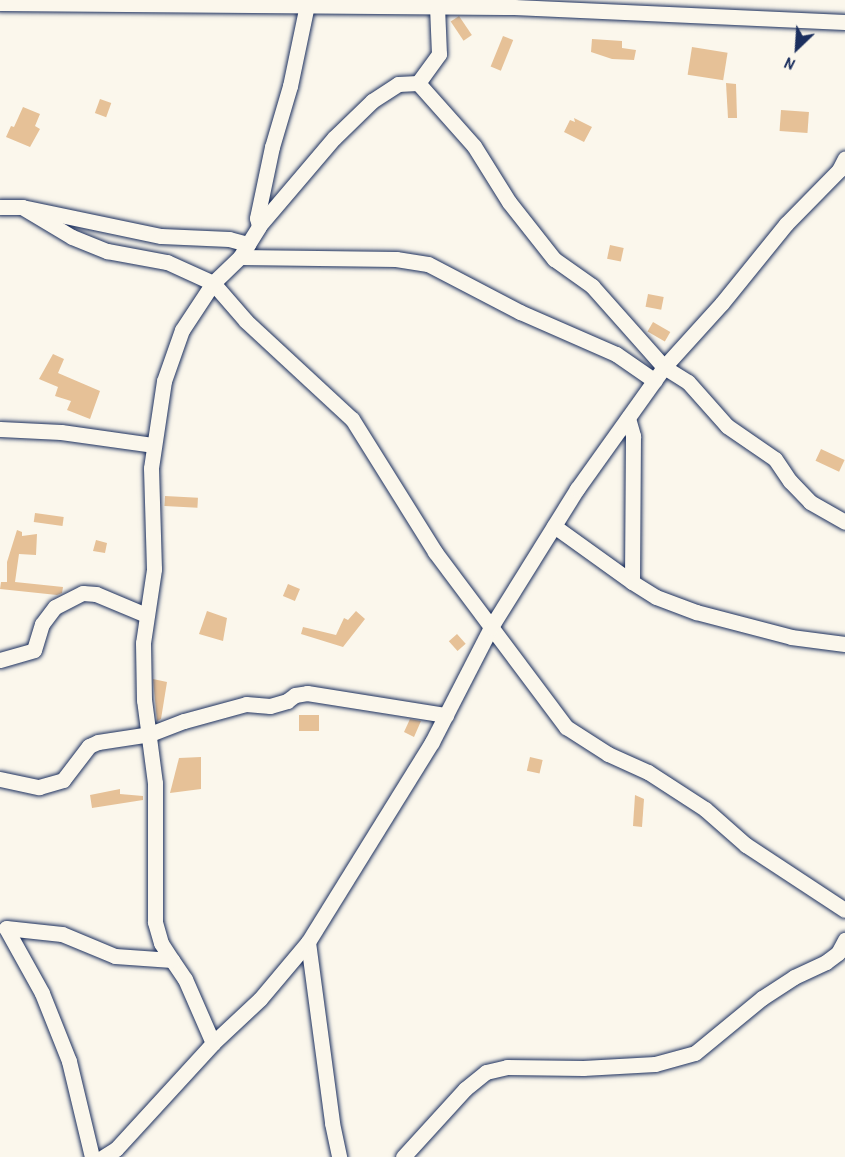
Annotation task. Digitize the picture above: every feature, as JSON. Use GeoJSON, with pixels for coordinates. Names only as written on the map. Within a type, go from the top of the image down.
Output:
{"type":"FeatureCollection","features":[{"type":"Feature","properties":{"kind":"street"},"geometry":{"type":"LineString","coordinates":[[0,3],[308,3],[845,22]]}},
{"type":"Feature","properties":{"kind":"street"},"geometry":{"type":"LineString","coordinates":[[259,226],[257,218],[272,147],[290,86],[308,3]]}},
{"type":"Feature","properties":{"kind":"street"},"geometry":{"type":"LineString","coordinates":[[418,83],[439,54],[437,6]]}},
{"type":"Feature","properties":{"kind":"street"},"geometry":{"type":"LineString","coordinates":[[213,1043],[185,979],[161,943],[154,908],[156,839],[150,734],[144,700],[146,615],[154,568],[151,468],[164,381],[182,330],[213,283],[244,251],[259,226],[334,138],[372,101],[398,84],[418,83]]}},
{"type":"Feature","properties":{"kind":"street"},"geometry":{"type":"LineString","coordinates":[[418,83],[474,146],[509,202],[554,259],[592,286],[664,367],[688,382],[726,426],[776,459],[790,481],[810,502],[845,522]]}},
{"type":"Feature","properties":{"kind":"street"},"geometry":{"type":"LineString","coordinates":[[103,1157],[116,1149],[213,1043],[260,999],[308,942],[446,715],[491,627],[577,489],[664,367],[722,303],[786,224],[839,170],[845,158]]}},
{"type":"Feature","properties":{"kind":"street"},"geometry":{"type":"LineString","coordinates":[[0,207],[22,207],[161,236],[229,239],[244,251],[396,259],[428,264],[520,312],[616,354],[656,381]]}},
{"type":"Feature","properties":{"kind":"street"},"geometry":{"type":"LineString","coordinates":[[22,207],[72,237],[98,247],[167,262],[213,283],[246,321],[352,419],[402,503],[566,727],[608,754],[648,772],[677,790],[705,810],[746,845],[845,910]]}},
{"type":"Feature","properties":{"kind":"street"},"geometry":{"type":"LineString","coordinates":[[628,418],[633,436],[632,582]]}},
{"type":"Feature","properties":{"kind":"street"},"geometry":{"type":"LineString","coordinates":[[0,429],[62,432],[154,445]]}},
{"type":"Feature","properties":{"kind":"street"},"geometry":{"type":"LineString","coordinates":[[554,526],[656,597],[696,612],[791,637],[845,644]]}},
{"type":"Feature","properties":{"kind":"street"},"geometry":{"type":"LineString","coordinates":[[0,660],[34,650],[42,624],[55,607],[83,593],[96,594],[146,615]]}},
{"type":"Feature","properties":{"kind":"street"},"geometry":{"type":"LineString","coordinates":[[0,779],[39,787],[47,785],[63,780],[89,746],[98,742],[150,734],[201,716],[246,704],[270,706],[287,701],[295,695],[307,693],[446,715]]}},
{"type":"Feature","properties":{"kind":"street"},"geometry":{"type":"LineString","coordinates":[[92,1157],[69,1061],[42,993],[6,928],[62,934],[115,956],[172,960]]}},
{"type":"Feature","properties":{"kind":"street"},"geometry":{"type":"LineString","coordinates":[[403,1157],[465,1089],[486,1072],[507,1067],[583,1068],[655,1064],[695,1053],[762,998],[794,977],[832,958],[845,940]]}},
{"type":"Feature","properties":{"kind":"street"},"geometry":{"type":"LineString","coordinates":[[308,942],[332,1123],[339,1157]]}},
{"type":"Feature","properties":{"kind":"building"},"geometry":{"type":"Polygon","coordinates":[[[459,16],[472,35],[464,41],[451,22],[459,16]]]}},
{"type":"Feature","properties":{"kind":"building"},"geometry":{"type":"Polygon","coordinates":[[[503,36],[513,40],[501,71],[491,67],[503,36]]]}},
{"type":"Feature","properties":{"kind":"building"},"geometry":{"type":"Polygon","coordinates":[[[592,39],[622,41],[622,48],[636,50],[634,60],[612,59],[591,52],[592,39]]]}},
{"type":"Feature","properties":{"kind":"building"},"geometry":{"type":"Polygon","coordinates":[[[692,47],[728,53],[723,80],[688,75],[692,47]]]}},
{"type":"Feature","properties":{"kind":"building"},"geometry":{"type":"Polygon","coordinates":[[[726,83],[736,84],[737,118],[728,118],[726,83]]]}},
{"type":"Feature","properties":{"kind":"building"},"geometry":{"type":"Polygon","coordinates":[[[100,99],[111,103],[106,117],[95,113],[100,99]]]}},
{"type":"Feature","properties":{"kind":"building"},"geometry":{"type":"Polygon","coordinates":[[[23,107],[40,114],[35,126],[40,129],[30,147],[6,137],[11,126],[14,127],[23,107]]]}},
{"type":"Feature","properties":{"kind":"building"},"geometry":{"type":"Polygon","coordinates":[[[781,110],[809,112],[807,133],[780,131],[781,110]]]}},
{"type":"Feature","properties":{"kind":"building"},"geometry":{"type":"Polygon","coordinates":[[[574,118],[592,127],[584,142],[564,132],[570,120],[575,122],[574,118]]]}},
{"type":"Feature","properties":{"kind":"building"},"geometry":{"type":"Polygon","coordinates":[[[610,245],[624,248],[621,262],[607,259],[610,245]]]}},
{"type":"Feature","properties":{"kind":"building"},"geometry":{"type":"Polygon","coordinates":[[[648,294],[664,297],[661,310],[646,307],[648,294]]]}},
{"type":"Feature","properties":{"kind":"building"},"geometry":{"type":"Polygon","coordinates":[[[653,322],[670,332],[665,342],[648,332],[653,322]]]}},
{"type":"Feature","properties":{"kind":"building"},"geometry":{"type":"Polygon","coordinates":[[[53,354],[64,359],[58,373],[100,391],[90,419],[67,410],[71,401],[55,396],[58,387],[39,379],[53,354]]]}},
{"type":"Feature","properties":{"kind":"building"},"geometry":{"type":"Polygon","coordinates":[[[821,449],[845,460],[839,472],[816,461],[821,449]]]}},
{"type":"Feature","properties":{"kind":"building"},"geometry":{"type":"Polygon","coordinates":[[[165,496],[198,498],[197,508],[164,506],[165,496]]]}},
{"type":"Feature","properties":{"kind":"building"},"geometry":{"type":"Polygon","coordinates":[[[35,513],[64,517],[62,526],[34,522],[35,513]]]}},
{"type":"Feature","properties":{"kind":"building"},"geometry":{"type":"Polygon","coordinates":[[[17,530],[22,532],[22,536],[37,534],[36,555],[19,554],[15,582],[63,587],[62,593],[57,595],[0,589],[1,582],[7,582],[7,562],[17,530]]]}},
{"type":"Feature","properties":{"kind":"building"},"geometry":{"type":"Polygon","coordinates":[[[96,540],[107,543],[105,553],[93,551],[96,540]]]}},
{"type":"Feature","properties":{"kind":"building"},"geometry":{"type":"Polygon","coordinates":[[[288,584],[300,589],[295,601],[283,596],[288,584]]]}},
{"type":"Feature","properties":{"kind":"building"},"geometry":{"type":"Polygon","coordinates":[[[207,611],[227,618],[223,641],[199,634],[207,611]]]}},
{"type":"Feature","properties":{"kind":"building"},"geometry":{"type":"Polygon","coordinates":[[[356,611],[365,619],[343,647],[301,634],[303,627],[336,635],[344,618],[348,620],[356,611]]]}},
{"type":"Feature","properties":{"kind":"building"},"geometry":{"type":"Polygon","coordinates":[[[457,634],[466,644],[458,651],[449,641],[457,634]]]}},
{"type":"Feature","properties":{"kind":"building"},"geometry":{"type":"Polygon","coordinates":[[[153,679],[167,682],[161,719],[157,721],[153,679]]]}},
{"type":"Feature","properties":{"kind":"building"},"geometry":{"type":"Polygon","coordinates":[[[299,715],[319,715],[319,731],[299,731],[299,715]]]}},
{"type":"Feature","properties":{"kind":"building"},"geometry":{"type":"Polygon","coordinates":[[[410,719],[421,721],[414,737],[404,732],[410,719]]]}},
{"type":"Feature","properties":{"kind":"building"},"geometry":{"type":"Polygon","coordinates":[[[201,757],[201,789],[170,793],[179,758],[201,757]]]}},
{"type":"Feature","properties":{"kind":"building"},"geometry":{"type":"Polygon","coordinates":[[[530,757],[543,760],[540,774],[527,771],[530,757]]]}},
{"type":"Feature","properties":{"kind":"building"},"geometry":{"type":"Polygon","coordinates":[[[120,789],[120,794],[143,796],[143,800],[92,808],[90,795],[120,789]]]}},
{"type":"Feature","properties":{"kind":"building"},"geometry":{"type":"Polygon","coordinates":[[[635,795],[644,799],[642,827],[633,826],[635,795]]]}}]}
